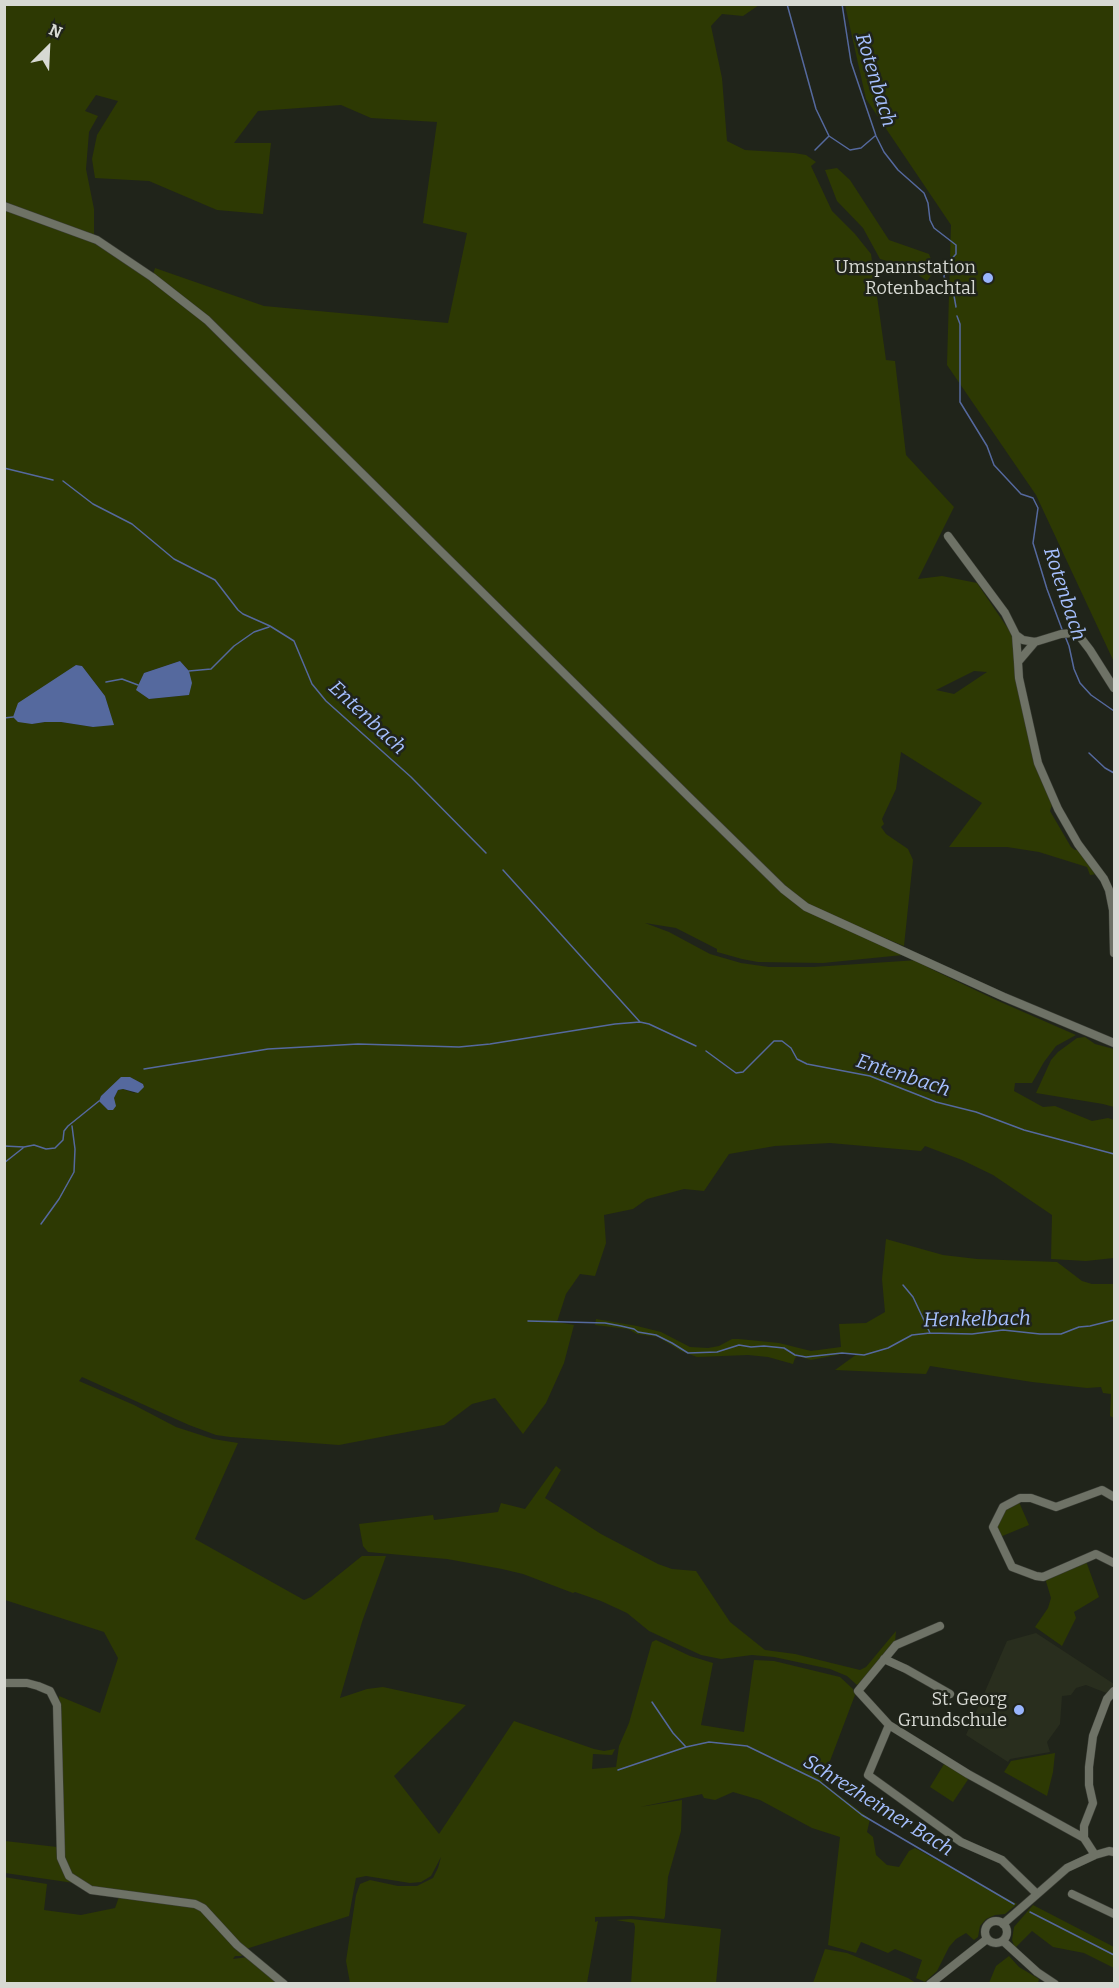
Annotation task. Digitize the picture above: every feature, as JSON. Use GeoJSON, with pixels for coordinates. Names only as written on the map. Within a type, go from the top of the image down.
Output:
{"type":"FeatureCollection","features":[{"type":"Feature","properties":{"kind":"street"},"geometry":{"type":"LineString","coordinates":[[4,206],[97,240],[152,277],[207,320],[706,814],[783,889],[806,908],[1004,997],[1114,1042]]}},
{"type":"Feature","properties":{"kind":"street"},"geometry":{"type":"LineString","coordinates":[[948,536],[1005,613],[1016,635],[1019,678],[1038,763],[1058,809],[1109,890],[1113,910],[1114,953]]}},
{"type":"Feature","properties":{"kind":"street"},"geometry":{"type":"LineString","coordinates":[[1016,635],[1023,640],[1035,642],[1064,633],[1080,637],[1114,688]]}},
{"type":"Feature","properties":{"kind":"street"},"geometry":{"type":"LineString","coordinates":[[1018,662],[1035,642]]}},
{"type":"Feature","properties":{"kind":"street"},"geometry":{"type":"LineString","coordinates":[[1114,1497],[1102,1490],[1056,1507],[1031,1498],[1020,1498],[1003,1507],[993,1527],[1012,1567],[1036,1576],[1043,1577],[1095,1554],[1114,1563]]}},
{"type":"Feature","properties":{"kind":"street"},"geometry":{"type":"LineString","coordinates":[[940,1626],[896,1645],[858,1691],[889,1725],[968,1774],[1084,1838],[1095,1854]]}},
{"type":"Feature","properties":{"kind":"street"},"geometry":{"type":"LineString","coordinates":[[884,1659],[950,1694]]}},
{"type":"Feature","properties":{"kind":"street"},"geometry":{"type":"LineString","coordinates":[[4,1683],[27,1683],[38,1686],[50,1691],[57,1705],[61,1858],[69,1876],[91,1890],[195,1904],[203,1908],[237,1944],[284,1983]]}},
{"type":"Feature","properties":{"kind":"street"},"geometry":{"type":"LineString","coordinates":[[1084,1838],[1084,1826],[1093,1803],[1089,1785],[1089,1767],[1093,1736],[1107,1699],[1114,1690]]}},
{"type":"Feature","properties":{"kind":"street"},"geometry":{"type":"LineString","coordinates":[[889,1725],[868,1774],[961,1842],[1002,1860],[1037,1894]]}},
{"type":"Feature","properties":{"kind":"street"},"geometry":{"type":"LineString","coordinates":[[1004,1924],[1067,1868],[1095,1854],[1114,1852]]}},
{"type":"Feature","properties":{"kind":"street"},"geometry":{"type":"LineString","coordinates":[[1072,1894],[1114,1914]]}},
{"type":"Feature","properties":{"kind":"street"},"geometry":{"type":"LineString","coordinates":[[997,1921],[1004,1924],[1007,1933],[1003,1941],[993,1943],[987,1939],[985,1932],[990,1923],[997,1921]]}},
{"type":"Feature","properties":{"kind":"street"},"geometry":{"type":"LineString","coordinates":[[930,1983],[987,1939]]}},
{"type":"Feature","properties":{"kind":"street"},"geometry":{"type":"LineString","coordinates":[[1003,1941],[1037,1972],[1055,1983]]}},
{"type":"Feature","properties":{"kind":"shaded area","name":"St. Georg Grundschule"},"geometry":{"type":"Polygon","coordinates":[[[1036,1633],[1114,1684],[1114,1688],[1109,1694],[1086,1685],[1076,1688],[1071,1695],[1062,1696],[1060,1724],[1047,1742],[1050,1752],[1010,1759],[1008,1762],[966,1735],[1007,1641],[1036,1633]]]}},
{"type":"Feature","properties":{"kind":"green space"},"geometry":{"type":"Polygon","coordinates":[[[5,5],[759,5],[743,16],[722,14],[711,26],[722,78],[727,141],[745,150],[806,155],[816,162],[811,166],[832,211],[871,254],[886,360],[895,361],[906,455],[954,507],[918,579],[942,576],[977,583],[1011,633],[1015,662],[1052,805],[1050,811],[1071,847],[1081,850],[1098,874],[1090,875],[1087,867],[1039,852],[1007,847],[949,847],[982,803],[901,752],[896,789],[882,819],[884,824],[881,827],[886,834],[908,849],[913,860],[904,946],[790,899],[903,955],[823,963],[758,962],[717,952],[717,949],[676,928],[645,923],[669,932],[710,954],[741,963],[769,967],[813,967],[918,960],[929,968],[996,1000],[1076,1035],[1056,1046],[1032,1083],[1015,1083],[1014,1091],[1043,1107],[1055,1106],[1092,1121],[1108,1118],[1114,1120],[1114,1258],[1086,1261],[1051,1259],[1052,1215],[993,1175],[925,1146],[921,1151],[830,1143],[775,1146],[729,1154],[704,1191],[684,1189],[647,1199],[633,1209],[604,1215],[606,1243],[595,1276],[580,1274],[566,1294],[557,1322],[574,1325],[564,1363],[546,1403],[523,1434],[495,1398],[472,1404],[444,1425],[339,1445],[230,1437],[216,1435],[189,1425],[82,1377],[79,1381],[134,1405],[176,1427],[213,1439],[238,1443],[195,1539],[304,1600],[311,1597],[362,1556],[386,1556],[362,1622],[340,1698],[367,1689],[383,1687],[466,1705],[394,1776],[439,1834],[514,1721],[594,1749],[604,1751],[615,1749],[612,1755],[593,1754],[592,1769],[616,1767],[619,1746],[629,1723],[652,1642],[656,1640],[690,1656],[713,1663],[701,1725],[744,1732],[754,1660],[774,1661],[840,1677],[853,1689],[855,1695],[822,1782],[870,1819],[867,1832],[873,1837],[876,1855],[887,1865],[899,1867],[909,1851],[915,1848],[1017,1904],[1005,1914],[986,1919],[980,1926],[978,1937],[974,1940],[966,1933],[956,1939],[949,1947],[937,1971],[925,1982],[916,1978],[922,1960],[895,1949],[888,1953],[861,1942],[856,1953],[828,1945],[840,1837],[812,1828],[760,1800],[733,1792],[715,1800],[704,1798],[702,1794],[640,1807],[682,1800],[681,1831],[668,1877],[665,1916],[664,1919],[631,1916],[595,1917],[595,1922],[598,1921],[587,1983],[350,1983],[346,1961],[356,1895],[360,1884],[370,1880],[398,1886],[417,1886],[433,1878],[441,1857],[431,1876],[421,1882],[410,1883],[366,1876],[356,1878],[349,1916],[246,1949],[201,1903],[86,1885],[68,1870],[63,1857],[59,1696],[100,1713],[118,1658],[104,1632],[5,1600],[5,5]],[[96,95],[85,111],[98,116],[89,132],[86,169],[94,209],[94,243],[152,278],[155,268],[264,306],[448,323],[467,233],[423,223],[437,122],[371,118],[341,105],[258,111],[234,143],[271,143],[263,214],[217,210],[149,181],[95,178],[92,159],[97,135],[118,101],[96,95]],[[180,661],[144,673],[137,690],[149,699],[189,695],[189,671],[180,661]],[[76,665],[45,687],[32,724],[61,722],[93,727],[113,724],[105,696],[82,666],[76,665]],[[974,671],[936,690],[954,694],[987,672],[974,671]],[[130,1077],[111,1087],[99,1101],[108,1110],[118,1090],[123,1089],[134,1093],[143,1084],[130,1077]]]}},
{"type":"Feature","properties":{"kind":"green space"},"geometry":{"type":"Polygon","coordinates":[[[845,5],[1114,5],[1114,662],[1036,495],[947,365],[951,225],[866,99],[845,5]]]}},
{"type":"Feature","properties":{"kind":"green space"},"geometry":{"type":"Polygon","coordinates":[[[837,168],[850,180],[889,240],[929,254],[935,270],[927,281],[905,266],[880,259],[863,228],[837,201],[825,170],[837,168]]]}},
{"type":"Feature","properties":{"kind":"green space"},"geometry":{"type":"Polygon","coordinates":[[[1085,1037],[1095,1044],[1114,1049],[1114,1107],[1036,1093],[1051,1060],[1058,1052],[1077,1038],[1085,1037]]]}},
{"type":"Feature","properties":{"kind":"green space"},"geometry":{"type":"Polygon","coordinates":[[[886,1239],[943,1255],[977,1259],[1057,1262],[1082,1281],[1092,1284],[1114,1284],[1114,1418],[1110,1416],[1111,1394],[1103,1393],[1101,1387],[1087,1388],[1032,1382],[930,1366],[926,1374],[835,1370],[857,1354],[842,1354],[811,1360],[798,1356],[793,1364],[768,1357],[748,1355],[697,1357],[681,1351],[658,1337],[637,1334],[628,1329],[595,1325],[596,1319],[637,1326],[661,1332],[690,1347],[708,1348],[719,1346],[732,1339],[739,1339],[779,1343],[811,1351],[841,1347],[839,1324],[866,1323],[885,1312],[882,1279],[886,1239]]]}},
{"type":"Feature","properties":{"kind":"green space"},"geometry":{"type":"Polygon","coordinates":[[[556,1466],[561,1470],[545,1498],[601,1534],[658,1564],[672,1569],[696,1571],[730,1622],[765,1650],[795,1654],[860,1670],[866,1667],[896,1631],[895,1642],[863,1681],[857,1685],[847,1676],[830,1669],[774,1657],[752,1655],[721,1659],[701,1655],[649,1631],[627,1613],[601,1601],[523,1574],[447,1559],[368,1552],[363,1546],[359,1524],[433,1515],[434,1520],[498,1512],[501,1503],[525,1509],[556,1466]]]}},
{"type":"Feature","properties":{"kind":"green space"},"geometry":{"type":"Polygon","coordinates":[[[1019,1502],[1029,1525],[1000,1537],[995,1527],[1004,1508],[1019,1502]]]}},
{"type":"Feature","properties":{"kind":"green space"},"geometry":{"type":"Polygon","coordinates":[[[1086,1561],[1099,1597],[1074,1612],[1076,1618],[1062,1646],[1035,1627],[1048,1608],[1051,1598],[1045,1578],[1086,1561]]]}},
{"type":"Feature","properties":{"kind":"green space"},"geometry":{"type":"Polygon","coordinates":[[[1055,1753],[1047,1796],[1004,1772],[1011,1761],[1055,1753]]]}},
{"type":"Feature","properties":{"kind":"green space"},"geometry":{"type":"Polygon","coordinates":[[[944,1764],[969,1778],[953,1802],[930,1787],[944,1764]]]}},
{"type":"Feature","properties":{"kind":"green space"},"geometry":{"type":"Polygon","coordinates":[[[5,1841],[57,1847],[74,1883],[5,1873],[5,1841]]]}},
{"type":"Feature","properties":{"kind":"green space"},"geometry":{"type":"Polygon","coordinates":[[[4,1877],[47,1884],[44,1910],[81,1915],[115,1908],[119,1897],[195,1906],[203,1910],[244,1954],[235,1956],[233,1959],[248,1957],[279,1983],[5,1983],[4,1877]]]}},
{"type":"Feature","properties":{"kind":"green space"},"geometry":{"type":"Polygon","coordinates":[[[1033,1905],[1114,1947],[1114,1968],[1084,1953],[1053,1947],[1032,1931],[1015,1948],[1012,1940],[1014,1927],[1033,1905]]]}},
{"type":"Feature","properties":{"kind":"green space"},"geometry":{"type":"Polygon","coordinates":[[[631,1919],[721,1929],[716,1983],[631,1983],[635,1927],[634,1923],[616,1920],[631,1919]]]}},
{"type":"Feature","properties":{"kind":"green space"},"geometry":{"type":"Polygon","coordinates":[[[825,1949],[847,1953],[916,1983],[813,1983],[825,1949]]]}},
{"type":"Feature","properties":{"kind":"green space"},"geometry":{"type":"Polygon","coordinates":[[[1009,1956],[1019,1967],[1039,1979],[1038,1983],[989,1983],[996,1966],[1009,1956]]]}},
{"type":"Feature","properties":{"kind":"water"},"geometry":{"type":"Polygon","coordinates":[[[180,661],[189,671],[192,683],[189,695],[149,699],[136,690],[144,673],[180,661]]]}},
{"type":"Feature","properties":{"kind":"water"},"geometry":{"type":"Polygon","coordinates":[[[76,665],[82,666],[105,696],[114,725],[93,727],[61,722],[32,724],[18,722],[13,717],[18,703],[76,665]]]}},
{"type":"Feature","properties":{"kind":"water"},"geometry":{"type":"Polygon","coordinates":[[[121,1077],[130,1077],[143,1084],[144,1087],[138,1093],[118,1090],[114,1098],[116,1106],[113,1110],[108,1110],[99,1101],[101,1096],[121,1077]]]}},
{"type":"Feature","properties":{"kind":"waterway"},"geometry":{"type":"LineString","coordinates":[[787,4],[816,109],[829,136],[850,150],[861,148],[875,136]]}},
{"type":"Feature","properties":{"kind":"waterway","name":"Rotenbach"},"geometry":{"type":"LineString","coordinates":[[842,4],[851,62],[876,136],[884,152],[898,170],[924,193],[934,228],[956,245],[956,254],[945,266],[944,277],[953,290],[956,307]]}},
{"type":"Feature","properties":{"kind":"waterway"},"geometry":{"type":"LineString","coordinates":[[815,150],[829,136]]}},
{"type":"Feature","properties":{"kind":"waterway","name":"Rotenbach"},"geometry":{"type":"LineString","coordinates":[[957,316],[960,324],[960,402],[987,446],[994,465],[1021,494],[1033,498],[1038,508],[1033,543],[1063,632]]}},
{"type":"Feature","properties":{"kind":"waterway","name":"Entenbach"},"geometry":{"type":"LineString","coordinates":[[4,468],[53,480]]}},
{"type":"Feature","properties":{"kind":"waterway","name":"Entenbach"},"geometry":{"type":"LineString","coordinates":[[63,481],[93,504],[132,524],[174,559],[215,580],[243,614],[270,626],[294,641],[312,684],[326,701],[411,777],[486,853]]}},
{"type":"Feature","properties":{"kind":"waterway"},"geometry":{"type":"LineString","coordinates":[[189,671],[211,669],[234,646],[254,632],[269,627]]}},
{"type":"Feature","properties":{"kind":"waterway","name":"Rotenbach"},"geometry":{"type":"LineString","coordinates":[[1065,636],[1080,683],[1091,695],[1114,711]]}},
{"type":"Feature","properties":{"kind":"waterway"},"geometry":{"type":"LineString","coordinates":[[106,682],[122,679],[138,685]]}},
{"type":"Feature","properties":{"kind":"waterway"},"geometry":{"type":"LineString","coordinates":[[4,718],[13,717]]}},
{"type":"Feature","properties":{"kind":"waterway"},"geometry":{"type":"LineString","coordinates":[[1089,753],[1114,773]]}},
{"type":"Feature","properties":{"kind":"waterway","name":"Entenbach"},"geometry":{"type":"LineString","coordinates":[[503,870],[640,1022],[696,1046]]}},
{"type":"Feature","properties":{"kind":"waterway"},"geometry":{"type":"LineString","coordinates":[[144,1069],[268,1049],[358,1044],[459,1047],[640,1022]]}},
{"type":"Feature","properties":{"kind":"waterway","name":"Entenbach"},"geometry":{"type":"LineString","coordinates":[[706,1051],[736,1073],[743,1072],[774,1041],[782,1041],[791,1048],[797,1059],[807,1064],[870,1076],[936,1102],[976,1112],[1024,1130],[1114,1154]]}},
{"type":"Feature","properties":{"kind":"waterway"},"geometry":{"type":"LineString","coordinates":[[4,1146],[34,1145],[46,1149],[55,1148],[63,1140],[64,1131],[68,1126],[99,1101]]}},
{"type":"Feature","properties":{"kind":"waterway"},"geometry":{"type":"LineString","coordinates":[[41,1224],[59,1199],[74,1172],[75,1149],[72,1126]]}},
{"type":"Feature","properties":{"kind":"waterway"},"geometry":{"type":"LineString","coordinates":[[4,1163],[23,1148]]}},
{"type":"Feature","properties":{"kind":"waterway"},"geometry":{"type":"LineString","coordinates":[[903,1285],[913,1297],[930,1333]]}},
{"type":"Feature","properties":{"kind":"waterway","name":"Henkelbach"},"geometry":{"type":"LineString","coordinates":[[528,1321],[605,1323],[621,1326],[656,1335],[688,1353],[717,1352],[739,1345],[784,1348],[795,1355],[806,1357],[842,1353],[864,1355],[888,1348],[912,1335],[972,1334],[1003,1330],[1061,1334],[1079,1327],[1114,1320]]}},
{"type":"Feature","properties":{"kind":"waterway"},"geometry":{"type":"LineString","coordinates":[[652,1702],[673,1733],[686,1747]]}},
{"type":"Feature","properties":{"kind":"waterway","name":"Schrezheimer Bach"},"geometry":{"type":"LineString","coordinates":[[618,1770],[686,1747],[709,1742],[747,1746],[819,1781],[862,1815],[1014,1904]]}},
{"type":"Feature","properties":{"kind":"waterway","name":"Schrezheimer Bach"},"geometry":{"type":"LineString","coordinates":[[1030,1912],[1114,1955]]}},
{"type":"Feature","properties":{"kind":"place","name":"Umspannstation Rotenbachtal"},"geometry":{"type":"Point","coordinates":[988,278]}},
{"type":"Feature","properties":{"kind":"place","name":"St. Georg Grundschule"},"geometry":{"type":"Point","coordinates":[1019,1710]}}]}
